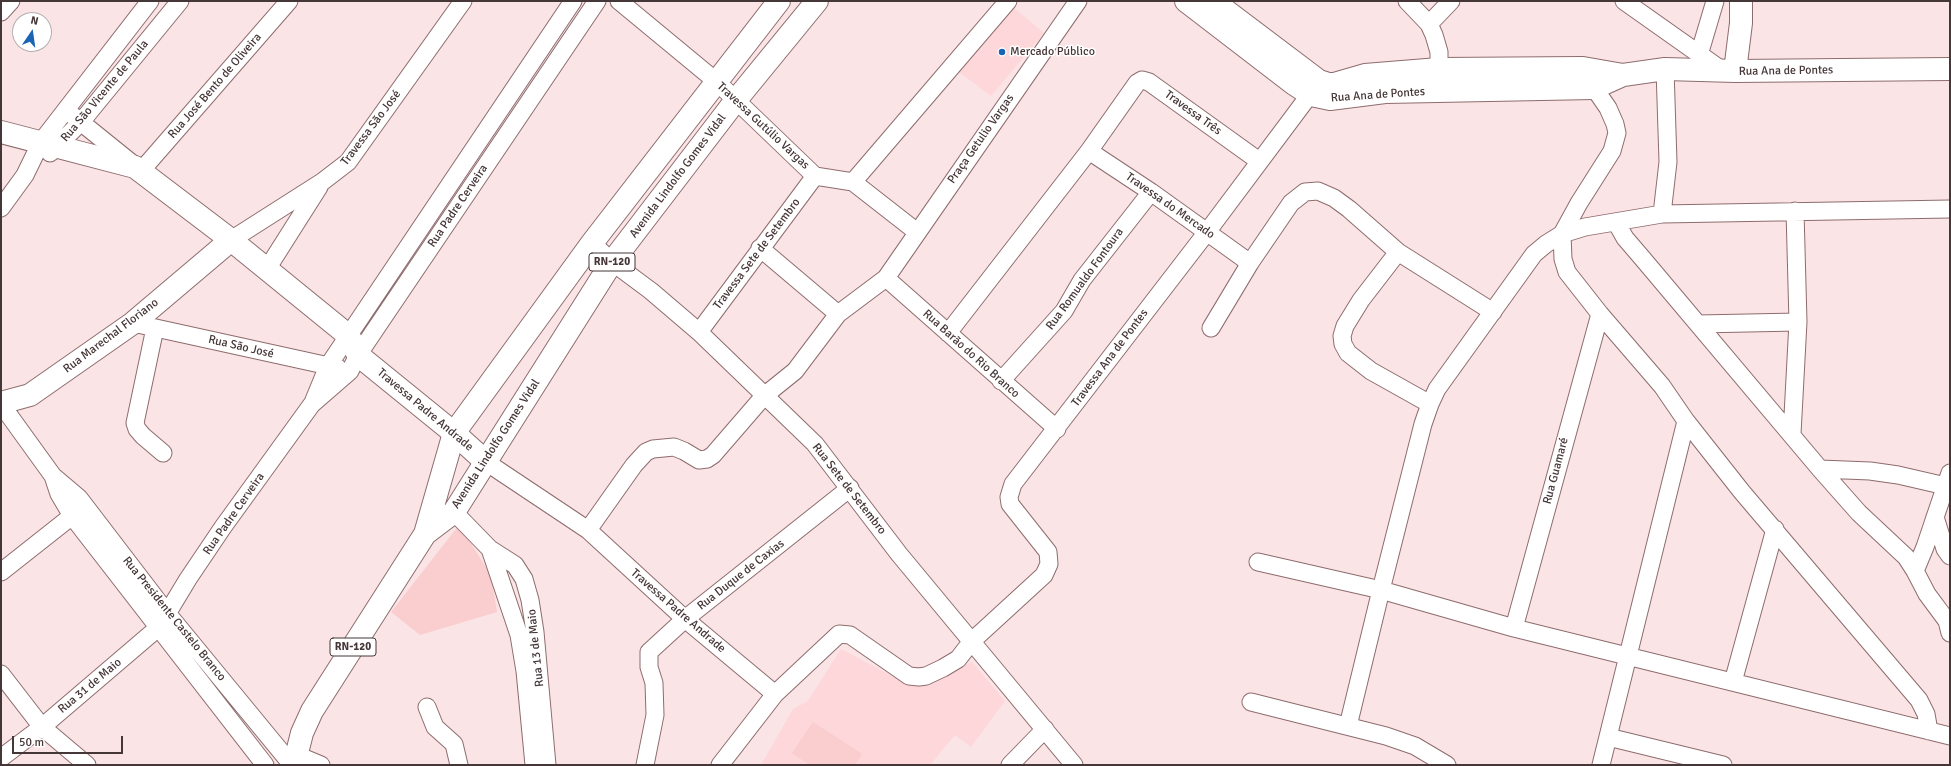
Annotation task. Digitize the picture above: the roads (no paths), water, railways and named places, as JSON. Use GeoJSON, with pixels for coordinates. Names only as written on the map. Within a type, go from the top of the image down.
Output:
{"type":"FeatureCollection","features":[{"type":"Feature","properties":{"kind":"main road","name":"Avenida Lindolfo Gomes Vidal"},"geometry":{"type":"LineString","coordinates":[[294,762],[302,734],[312,711],[425,534],[454,433],[592,243],[779,1]]}},
{"type":"Feature","properties":{"kind":"main road","name":"Avenida Lindolfo Gomes Vidal"},"geometry":{"type":"LineString","coordinates":[[425,534],[454,512],[612,262],[736,100],[817,1]]}},
{"type":"Feature","properties":{"kind":"main road","name":"Rua Ana de Pontes"},"geometry":{"type":"LineString","coordinates":[[1186,1],[1330,99],[1385,92],[1594,88],[1623,75],[1665,69],[1729,71],[1950,69]]}},
{"type":"Feature","properties":{"kind":"main road","name":"Rua Ana de Pontes"},"geometry":{"type":"LineString","coordinates":[[1213,1],[1315,88]]}},
{"type":"Feature","properties":{"kind":"main road"},"geometry":{"type":"LineString","coordinates":[[1729,71],[1741,23],[1741,1]]}},
{"type":"Feature","properties":{"kind":"main road","name":"Rua Ana de Pontes"},"geometry":{"type":"LineString","coordinates":[[1315,88],[1364,75],[1439,69],[1583,68],[1623,75]]}},
{"type":"Feature","properties":{"kind":"main road"},"geometry":{"type":"LineString","coordinates":[[1514,69],[1515,90]]}},
{"type":"Feature","properties":{"kind":"main road","name":"Travessa Padre Andrade"},"geometry":{"type":"LineString","coordinates":[[1,132],[138,169],[267,269],[353,354],[454,433],[486,462]]}},
{"type":"Feature","properties":{"kind":"main road","name":"Rua Marechal Floriano"},"geometry":{"type":"LineString","coordinates":[[1,404],[30,395],[133,323],[231,240]]}},
{"type":"Feature","properties":{"kind":"street"},"geometry":{"type":"LineString","coordinates":[[1,12],[11,1]]}},
{"type":"Feature","properties":{"kind":"street","name":"Rua São Vicente de Paula"},"geometry":{"type":"LineString","coordinates":[[1,208],[49,145],[67,111],[150,1]]}},
{"type":"Feature","properties":{"kind":"street","name":"Rua São Vicente de Paula"},"geometry":{"type":"LineString","coordinates":[[49,145],[81,122],[180,1]]}},
{"type":"Feature","properties":{"kind":"street","name":"Rua José Bento de Oliveira"},"geometry":{"type":"LineString","coordinates":[[138,169],[289,1]]}},
{"type":"Feature","properties":{"kind":"street","name":"Travessa São José"},"geometry":{"type":"LineString","coordinates":[[231,240],[322,182],[348,162],[463,1]]}},
{"type":"Feature","properties":{"kind":"street","name":"Rua Padre Cerveira"},"geometry":{"type":"LineString","coordinates":[[312,404],[328,366],[353,354],[573,1]]}},
{"type":"Feature","properties":{"kind":"street","name":"Rua Padre Cerveira"},"geometry":{"type":"LineString","coordinates":[[163,620],[224,527],[312,404],[353,354],[596,1]]}},
{"type":"Feature","properties":{"kind":"street","name":"Travessa Gutúlio Vargas"},"geometry":{"type":"LineString","coordinates":[[619,1],[717,82],[816,176],[853,182],[917,232]]}},
{"type":"Feature","properties":{"kind":"street","name":"Praça Getulio Vargas"},"geometry":{"type":"LineString","coordinates":[[588,530],[634,464],[646,452],[653,449],[674,447],[699,460],[707,459],[713,455],[764,396],[795,371],[838,314],[886,278],[1078,1]]}},
{"type":"Feature","properties":{"kind":"street"},"geometry":{"type":"LineString","coordinates":[[1407,1],[1429,24],[1439,52],[1439,91]]}},
{"type":"Feature","properties":{"kind":"street"},"geometry":{"type":"LineString","coordinates":[[1429,24],[1451,1]]}},
{"type":"Feature","properties":{"kind":"street"},"geometry":{"type":"LineString","coordinates":[[1624,1],[1699,55],[1729,71]]}},
{"type":"Feature","properties":{"kind":"street"},"geometry":{"type":"LineString","coordinates":[[1699,55],[1715,1]]}},
{"type":"Feature","properties":{"kind":"street"},"geometry":{"type":"LineString","coordinates":[[853,182],[1005,2]]}},
{"type":"Feature","properties":{"kind":"street"},"geometry":{"type":"LineString","coordinates":[[1583,68],[1594,88],[1608,108],[1615,124],[1616,132],[1615,143],[1609,156],[1579,203],[1562,234],[1563,259],[1568,272],[1600,314],[1662,386],[1686,421],[1742,492],[1919,700],[1926,714],[1929,731]]}},
{"type":"Feature","properties":{"kind":"street"},"geometry":{"type":"LineString","coordinates":[[1662,214],[1668,162],[1665,69]]}},
{"type":"Feature","properties":{"kind":"street","name":"Travessa Três"},"geometry":{"type":"LineString","coordinates":[[1089,151],[1130,94],[1142,80],[1150,82],[1259,161]]}},
{"type":"Feature","properties":{"kind":"street","name":"Travessa Ana de Pontes"},"geometry":{"type":"LineString","coordinates":[[720,765],[775,694],[839,634],[850,635],[909,676],[926,676],[958,659],[978,636],[1047,570],[1050,558],[1048,552],[1015,511],[1009,497],[1013,484],[1057,429],[1315,88]]}},
{"type":"Feature","properties":{"kind":"street","name":"Travessa Padre Andrade"},"geometry":{"type":"LineString","coordinates":[[67,111],[138,169]]}},
{"type":"Feature","properties":{"kind":"street"},"geometry":{"type":"LineString","coordinates":[[948,333],[1089,151]]}},
{"type":"Feature","properties":{"kind":"street","name":"Travessa do Mercado"},"geometry":{"type":"LineString","coordinates":[[1089,151],[1151,192],[1250,263]]}},
{"type":"Feature","properties":{"kind":"street","name":"Travessa Sete de Setembro"},"geometry":{"type":"LineString","coordinates":[[699,332],[760,248],[816,176]]}},
{"type":"Feature","properties":{"kind":"street"},"geometry":{"type":"LineString","coordinates":[[267,269],[322,182]]}},
{"type":"Feature","properties":{"kind":"street"},"geometry":{"type":"LineString","coordinates":[[1211,328],[1250,263],[1291,203],[1305,192],[1318,191],[1334,198],[1349,209],[1398,252],[1493,312]]}},
{"type":"Feature","properties":{"kind":"street","name":"Rua Romualdo Fontoura"},"geometry":{"type":"LineString","coordinates":[[1001,381],[1064,311],[1082,280],[1151,192]]}},
{"type":"Feature","properties":{"kind":"street"},"geometry":{"type":"LineString","coordinates":[[1348,726],[1423,424],[1430,404],[1437,389],[1534,254],[1562,234],[1585,227],[1662,214],[1950,209]]}},
{"type":"Feature","properties":{"kind":"street"},"geometry":{"type":"LineString","coordinates":[[1792,434],[1798,322],[1795,211]]}},
{"type":"Feature","properties":{"kind":"street"},"geometry":{"type":"LineString","coordinates":[[1616,222],[1625,238],[1820,469],[1860,512],[1906,557],[1927,594],[1949,625]]}},
{"type":"Feature","properties":{"kind":"street","name":"Rua Sete de Setembro"},"geometry":{"type":"LineString","coordinates":[[592,243],[612,262],[651,291],[699,332],[815,444],[899,554],[978,636],[1044,729],[1074,765]]}},
{"type":"Feature","properties":{"kind":"street"},"geometry":{"type":"LineString","coordinates":[[760,248],[838,314]]}},
{"type":"Feature","properties":{"kind":"street"},"geometry":{"type":"LineString","coordinates":[[1398,252],[1361,300],[1345,326],[1342,336],[1343,344],[1348,353],[1371,370],[1430,404]]}},
{"type":"Feature","properties":{"kind":"street","name":"Rua Barão do Rio Branco"},"geometry":{"type":"LineString","coordinates":[[886,278],[1057,429]]}},
{"type":"Feature","properties":{"kind":"street","name":"Rua Guamaré"},"geometry":{"type":"LineString","coordinates":[[1514,628],[1600,314]]}},
{"type":"Feature","properties":{"kind":"street"},"geometry":{"type":"LineString","coordinates":[[1698,324],[1798,322]]}},
{"type":"Feature","properties":{"kind":"street","name":"Rua São José"},"geometry":{"type":"LineString","coordinates":[[133,323],[328,366],[353,354]]}},
{"type":"Feature","properties":{"kind":"street"},"geometry":{"type":"LineString","coordinates":[[155,328],[135,423],[137,429],[143,436],[163,453]]}},
{"type":"Feature","properties":{"kind":"street","name":"Rua Presidente Castelo Branco"},"geometry":{"type":"LineString","coordinates":[[1,404],[53,476],[79,498],[265,765]]}},
{"type":"Feature","properties":{"kind":"street"},"geometry":{"type":"LineString","coordinates":[[1601,765],[1629,657],[1686,421]]}},
{"type":"Feature","properties":{"kind":"street","name":"Travessa Padre Andrade"},"geometry":{"type":"LineString","coordinates":[[486,462],[588,530],[685,619],[775,694]]}},
{"type":"Feature","properties":{"kind":"street"},"geometry":{"type":"LineString","coordinates":[[1820,469],[1870,470],[1949,482],[1915,571]]}},
{"type":"Feature","properties":{"kind":"street","name":"Rua Presidente Castelo Branco"},"geometry":{"type":"LineString","coordinates":[[53,476],[59,494],[72,516],[163,620],[294,762]]}},
{"type":"Feature","properties":{"kind":"street","name":"Rua Duque de Caxias"},"geometry":{"type":"LineString","coordinates":[[645,765],[655,715],[654,683],[649,667],[649,652],[685,619],[850,488]]}},
{"type":"Feature","properties":{"kind":"street","name":"Rua 13 de Maio"},"geometry":{"type":"LineString","coordinates":[[454,512],[490,549],[516,565],[524,579],[530,600],[525,671],[534,765]]}},
{"type":"Feature","properties":{"kind":"street"},"geometry":{"type":"LineString","coordinates":[[1,572],[72,516]]}},
{"type":"Feature","properties":{"kind":"street"},"geometry":{"type":"LineString","coordinates":[[1935,517],[1945,549],[1950,556]]}},
{"type":"Feature","properties":{"kind":"street"},"geometry":{"type":"LineString","coordinates":[[1733,682],[1774,529]]}},
{"type":"Feature","properties":{"kind":"street","name":"Rua 13 de Maio"},"geometry":{"type":"LineString","coordinates":[[490,549],[527,634],[547,765]]}},
{"type":"Feature","properties":{"kind":"street"},"geometry":{"type":"LineString","coordinates":[[1258,562],[1381,590],[1514,628],[1950,736]]}},
{"type":"Feature","properties":{"kind":"street","name":"Rua 31 de Maio"},"geometry":{"type":"LineString","coordinates":[[1,758],[42,727],[163,620]]}},
{"type":"Feature","properties":{"kind":"street"},"geometry":{"type":"LineString","coordinates":[[1,674],[42,727],[87,765]]}},
{"type":"Feature","properties":{"kind":"street"},"geometry":{"type":"LineString","coordinates":[[1251,702],[1386,736],[1415,746],[1447,765]]}},
{"type":"Feature","properties":{"kind":"street"},"geometry":{"type":"LineString","coordinates":[[427,706],[435,727],[454,744],[459,765]]}},
{"type":"Feature","properties":{"kind":"street"},"geometry":{"type":"LineString","coordinates":[[1010,765],[1044,729]]}},
{"type":"Feature","properties":{"kind":"street"},"geometry":{"type":"LineString","coordinates":[[1608,737],[1723,765]]}},
{"type":"Feature","properties":{"kind":"street"},"geometry":{"type":"LineString","coordinates":[[294,762],[321,765]]}},
{"type":"Feature","properties":{"kind":"place","name":"Mercado Público"},"geometry":{"type":"Point","coordinates":[1002,52]}}]}
